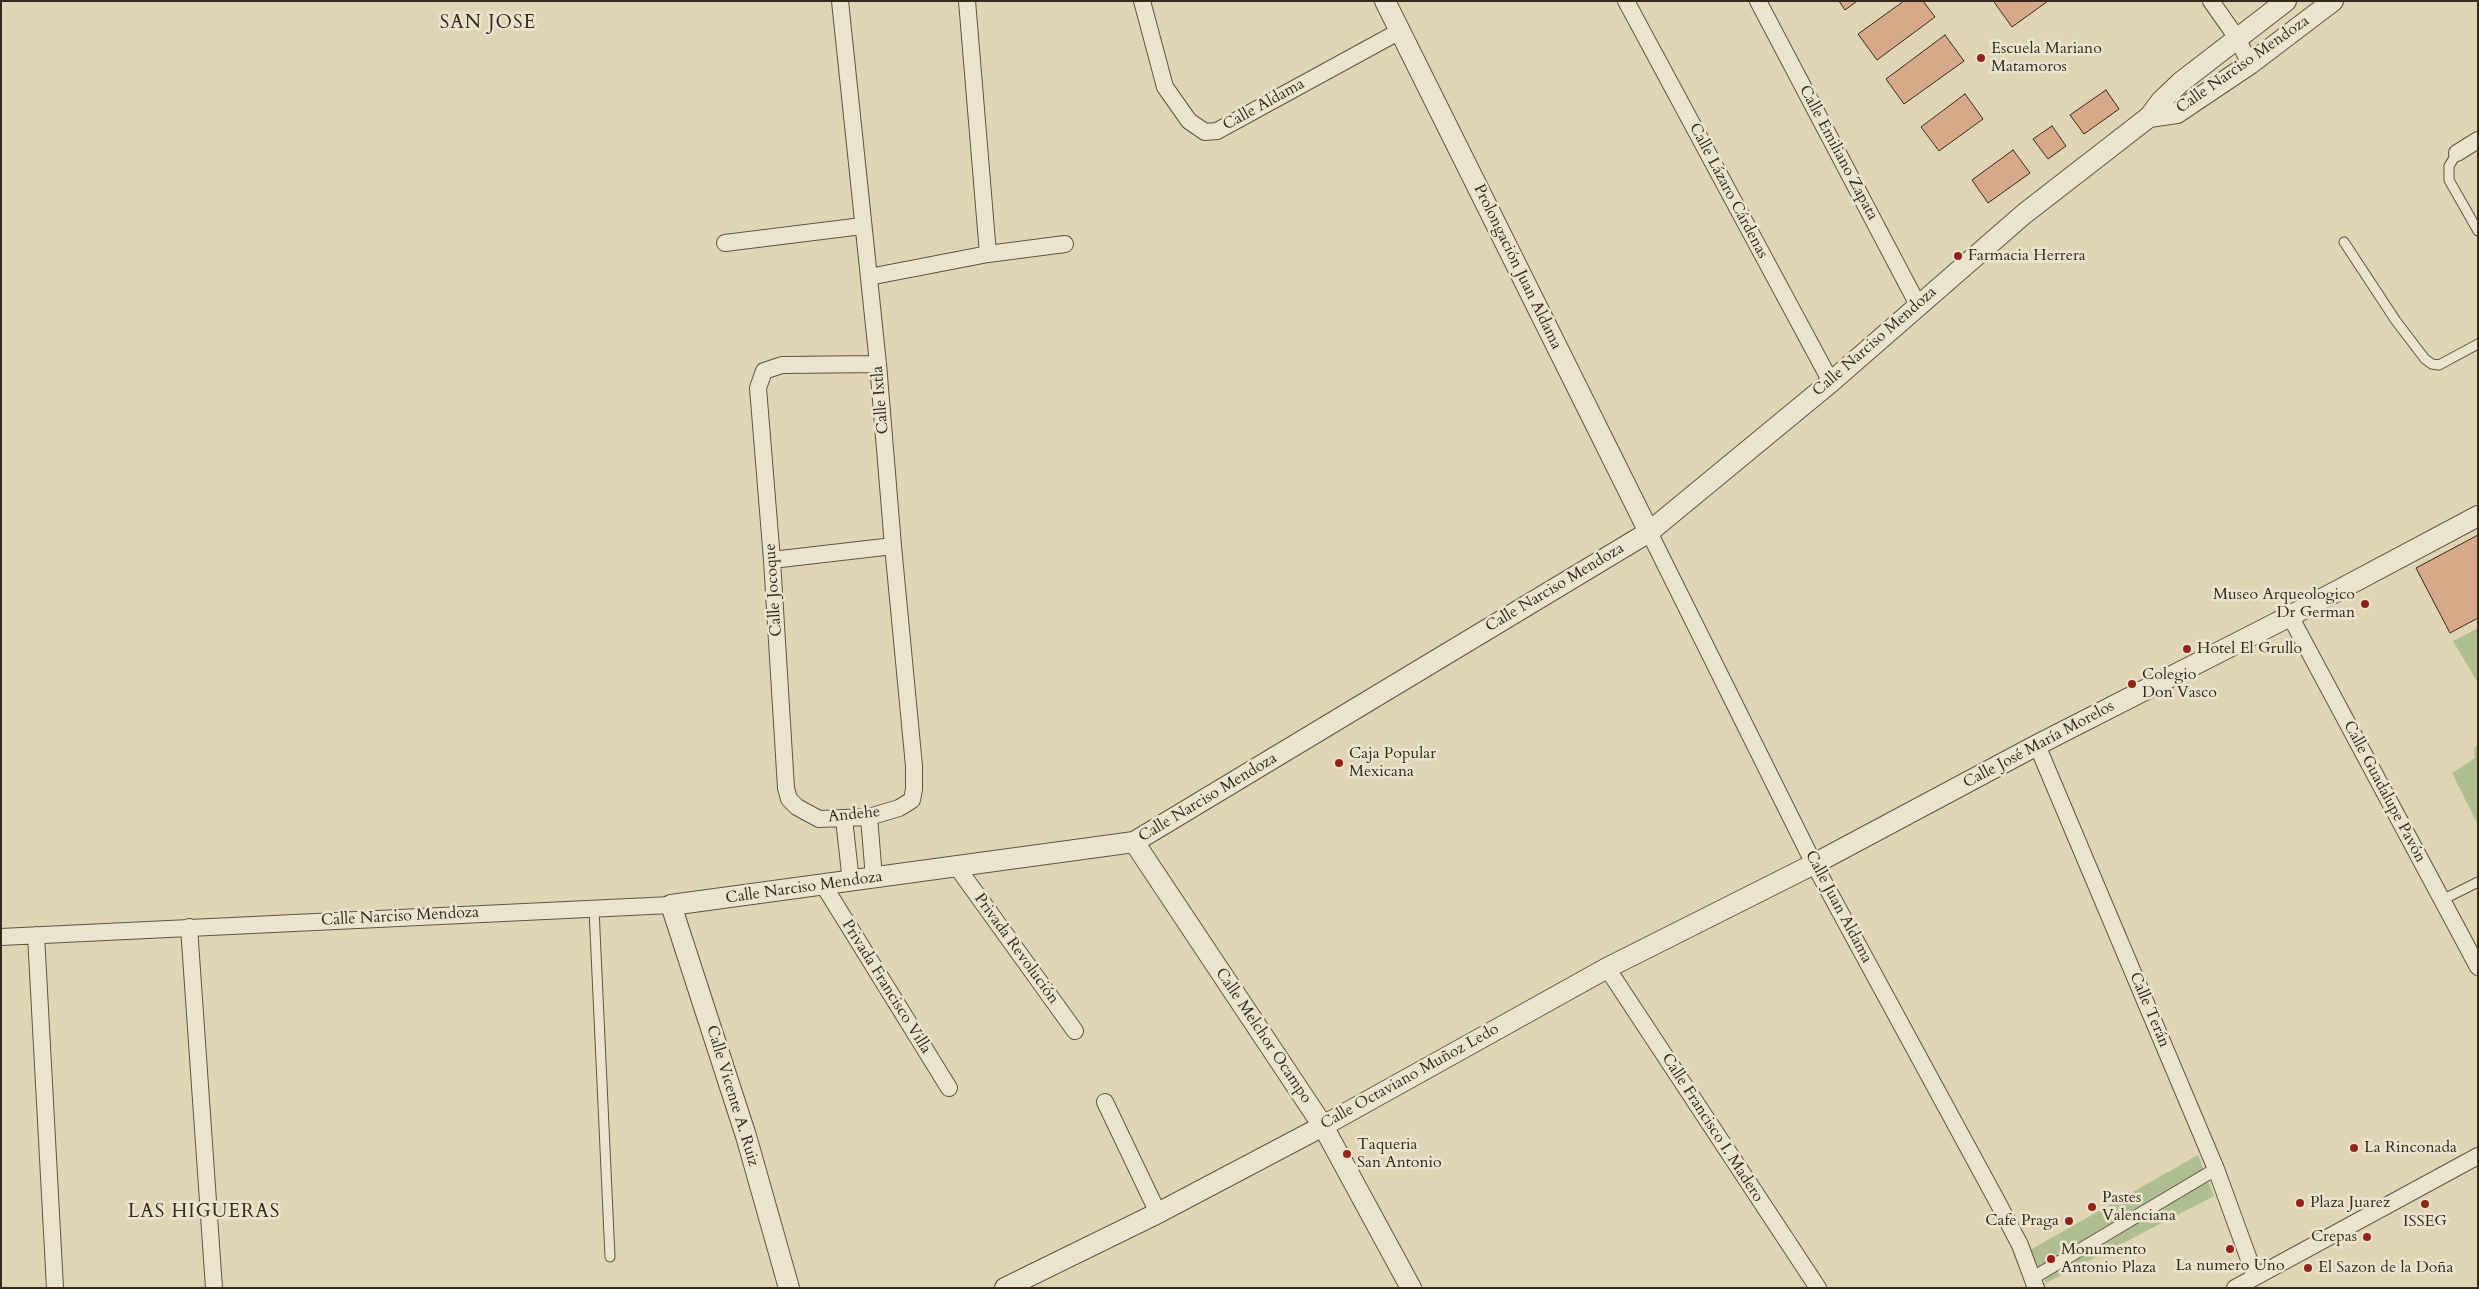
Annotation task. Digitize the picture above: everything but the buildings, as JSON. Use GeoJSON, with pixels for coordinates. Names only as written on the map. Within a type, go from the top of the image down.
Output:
{"type":"FeatureCollection","features":[{"type":"Feature","properties":{"kind":"street","name":"Calle Ixtla"},"geometry":{"type":"LineString","coordinates":[[840,1],[862,226],[878,364],[914,766],[912,800]]}},
{"type":"Feature","properties":{"kind":"street"},"geometry":{"type":"LineString","coordinates":[[967,1],[988,254]]}},
{"type":"Feature","properties":{"kind":"street","name":"Calle Aldama"},"geometry":{"type":"LineString","coordinates":[[1142,1],[1165,87],[1189,121],[1205,132],[1217,131],[1400,31]]}},
{"type":"Feature","properties":{"kind":"street","name":"Prolongación Juan Aldama"},"geometry":{"type":"LineString","coordinates":[[1385,1],[1649,532]]}},
{"type":"Feature","properties":{"kind":"street","name":"Calle Lázaro Cárdenas"},"geometry":{"type":"LineString","coordinates":[[1626,1],[1831,382]]}},
{"type":"Feature","properties":{"kind":"street","name":"Calle Emiliano Zapata"},"geometry":{"type":"LineString","coordinates":[[1758,1],[1918,305]]}},
{"type":"Feature","properties":{"kind":"street"},"geometry":{"type":"LineString","coordinates":[[2211,1],[2237,38],[2250,64]]}},
{"type":"Feature","properties":{"kind":"street","name":"Calle Narciso Mendoza"},"geometry":{"type":"LineString","coordinates":[[1,936],[671,906],[1134,842],[1649,532],[1831,382],[2024,214],[2149,117],[2161,101],[2181,82],[2286,1]]}},
{"type":"Feature","properties":{"kind":"street","name":"Calle Narciso Mendoza"},"geometry":{"type":"LineString","coordinates":[[2149,117],[2177,113],[2250,64],[2333,1]]}},
{"type":"Feature","properties":{"kind":"street"},"geometry":{"type":"LineString","coordinates":[[2457,153],[2478,140]]}},
{"type":"Feature","properties":{"kind":"street"},"geometry":{"type":"LineString","coordinates":[[725,242],[862,226]]}},
{"type":"Feature","properties":{"kind":"street"},"geometry":{"type":"LineString","coordinates":[[869,277],[988,254],[1065,244]]}},
{"type":"Feature","properties":{"kind":"street","name":"Calle Jocoque"},"geometry":{"type":"LineString","coordinates":[[797,807],[789,799],[786,788],[772,560],[758,388],[764,371],[782,365],[878,364]]}},
{"type":"Feature","properties":{"kind":"street","name":"Calle José María Morelos"},"geometry":{"type":"LineString","coordinates":[[1814,864],[2037,745],[2290,616],[2478,516]]}},
{"type":"Feature","properties":{"kind":"street","name":"Calle Juan Aldama"},"geometry":{"type":"LineString","coordinates":[[1649,532],[1814,864],[2020,1245],[2028,1285]]}},
{"type":"Feature","properties":{"kind":"street"},"geometry":{"type":"LineString","coordinates":[[772,560],[893,546]]}},
{"type":"Feature","properties":{"kind":"street","name":"Calle Guadalupe Pavón"},"geometry":{"type":"LineString","coordinates":[[2290,616],[2478,967]]}},
{"type":"Feature","properties":{"kind":"street","name":"Calle Terán"},"geometry":{"type":"LineString","coordinates":[[2037,745],[2216,1169],[2256,1276]]}},
{"type":"Feature","properties":{"kind":"street","name":"Andehe"},"geometry":{"type":"LineString","coordinates":[[797,807],[819,818],[844,819],[869,817],[899,808],[912,800]]}},
{"type":"Feature","properties":{"kind":"street"},"geometry":{"type":"LineString","coordinates":[[869,817],[874,878]]}},
{"type":"Feature","properties":{"kind":"street"},"geometry":{"type":"LineString","coordinates":[[844,819],[851,882]]}},
{"type":"Feature","properties":{"kind":"street","name":"Calle Melchor Ocampo"},"geometry":{"type":"LineString","coordinates":[[1134,842],[1324,1126],[1411,1288]]}},
{"type":"Feature","properties":{"kind":"street","name":"Calle Octaviano Muñoz Ledo"},"geometry":{"type":"LineString","coordinates":[[1006,1288],[1158,1213],[1324,1126],[1606,968],[1814,864]]}},
{"type":"Feature","properties":{"kind":"street","name":"Privada Revolución"},"geometry":{"type":"LineString","coordinates":[[957,867],[1075,1031]]}},
{"type":"Feature","properties":{"kind":"street","name":"Privada Francisco Villa"},"geometry":{"type":"LineString","coordinates":[[824,886],[948,1088]]}},
{"type":"Feature","properties":{"kind":"street","name":"Calle Vicente A. Ruiz"},"geometry":{"type":"LineString","coordinates":[[671,906],[746,1136],[788,1288]]}},
{"type":"Feature","properties":{"kind":"street"},"geometry":{"type":"LineString","coordinates":[[189,927],[214,1288]]}},
{"type":"Feature","properties":{"kind":"street"},"geometry":{"type":"LineString","coordinates":[[36,935],[56,1288]]}},
{"type":"Feature","properties":{"kind":"street","name":"Calle Francisco I. Madero"},"geometry":{"type":"LineString","coordinates":[[1606,968],[1818,1288]]}},
{"type":"Feature","properties":{"kind":"street"},"geometry":{"type":"LineString","coordinates":[[1105,1102],[1158,1213]]}},
{"type":"Feature","properties":{"kind":"street"},"geometry":{"type":"LineString","coordinates":[[2235,1288],[2478,1156]]}},
{"type":"Feature","properties":{"kind":"street"},"geometry":{"type":"LineString","coordinates":[[2028,1285],[2216,1169]]}},
{"type":"Feature","properties":{"kind":"lane"},"geometry":{"type":"LineString","coordinates":[[2457,153],[2449,166],[2449,180],[2478,231]]}},
{"type":"Feature","properties":{"kind":"lane"},"geometry":{"type":"LineString","coordinates":[[2344,242],[2396,321],[2425,359],[2432,364],[2439,365],[2478,344]]}},
{"type":"Feature","properties":{"kind":"lane"},"geometry":{"type":"LineString","coordinates":[[2442,900],[2478,882]]}},
{"type":"Feature","properties":{"kind":"lane"},"geometry":{"type":"LineString","coordinates":[[594,909],[610,1257]]}},
{"type":"Feature","properties":{"kind":"green space"},"geometry":{"type":"Polygon","coordinates":[[[2478,628],[2478,683],[2453,641],[2478,628]]]}},
{"type":"Feature","properties":{"kind":"green space"},"geometry":{"type":"Polygon","coordinates":[[[2478,744],[2478,825],[2452,773],[2475,758],[2474,749],[2478,744]]]}},
{"type":"Feature","properties":{"kind":"green space"},"geometry":{"type":"Polygon","coordinates":[[[2198,1155],[2214,1196],[2046,1283],[2030,1250],[2198,1155]]]}},
{"type":"Feature","properties":{"kind":"place","name":"Escuela Mariano Matamoros"},"geometry":{"type":"Point","coordinates":[1981,58]}},
{"type":"Feature","properties":{"kind":"place","name":"Farmacia Herrera"},"geometry":{"type":"Point","coordinates":[1958,256]}},
{"type":"Feature","properties":{"kind":"place","name":"Museo Arqueologico Dr German"},"geometry":{"type":"Point","coordinates":[2365,604]}},
{"type":"Feature","properties":{"kind":"place","name":"Hotel El Grullo"},"geometry":{"type":"Point","coordinates":[2187,649]}},
{"type":"Feature","properties":{"kind":"place","name":"Colegio Don Vasco"},"geometry":{"type":"Point","coordinates":[2132,684]}},
{"type":"Feature","properties":{"kind":"place","name":"Caja Popular Mexicana"},"geometry":{"type":"Point","coordinates":[1339,763]}},
{"type":"Feature","properties":{"kind":"place","name":"La Rinconada"},"geometry":{"type":"Point","coordinates":[2354,1148]}},
{"type":"Feature","properties":{"kind":"place","name":"Taqueria San Antonio"},"geometry":{"type":"Point","coordinates":[1347,1154]}},
{"type":"Feature","properties":{"kind":"place","name":"Plaza Juarez"},"geometry":{"type":"Point","coordinates":[2300,1203]}},
{"type":"Feature","properties":{"kind":"place","name":"ISSEG"},"geometry":{"type":"Point","coordinates":[2425,1204]}},
{"type":"Feature","properties":{"kind":"place","name":"Pastes Valenciana"},"geometry":{"type":"Point","coordinates":[2092,1207]}},
{"type":"Feature","properties":{"kind":"place","name":"Cafe Praga"},"geometry":{"type":"Point","coordinates":[2069,1221]}},
{"type":"Feature","properties":{"kind":"place","name":"Crepas"},"geometry":{"type":"Point","coordinates":[2367,1237]}},
{"type":"Feature","properties":{"kind":"place","name":"La numero Uno"},"geometry":{"type":"Point","coordinates":[2230,1249]}},
{"type":"Feature","properties":{"kind":"place","name":"Monumento Antonio Plaza"},"geometry":{"type":"Point","coordinates":[2051,1259]}},
{"type":"Feature","properties":{"kind":"place","name":"El Sazon de la Doña"},"geometry":{"type":"Point","coordinates":[2308,1268]}},
{"type":"Feature","properties":{"kind":"district","name":"SAN JOSE"},"geometry":{"type":"Point","coordinates":[488,24]}},
{"type":"Feature","properties":{"kind":"district","name":"LAS HIGUERAS"},"geometry":{"type":"Point","coordinates":[204,1213]}}]}
